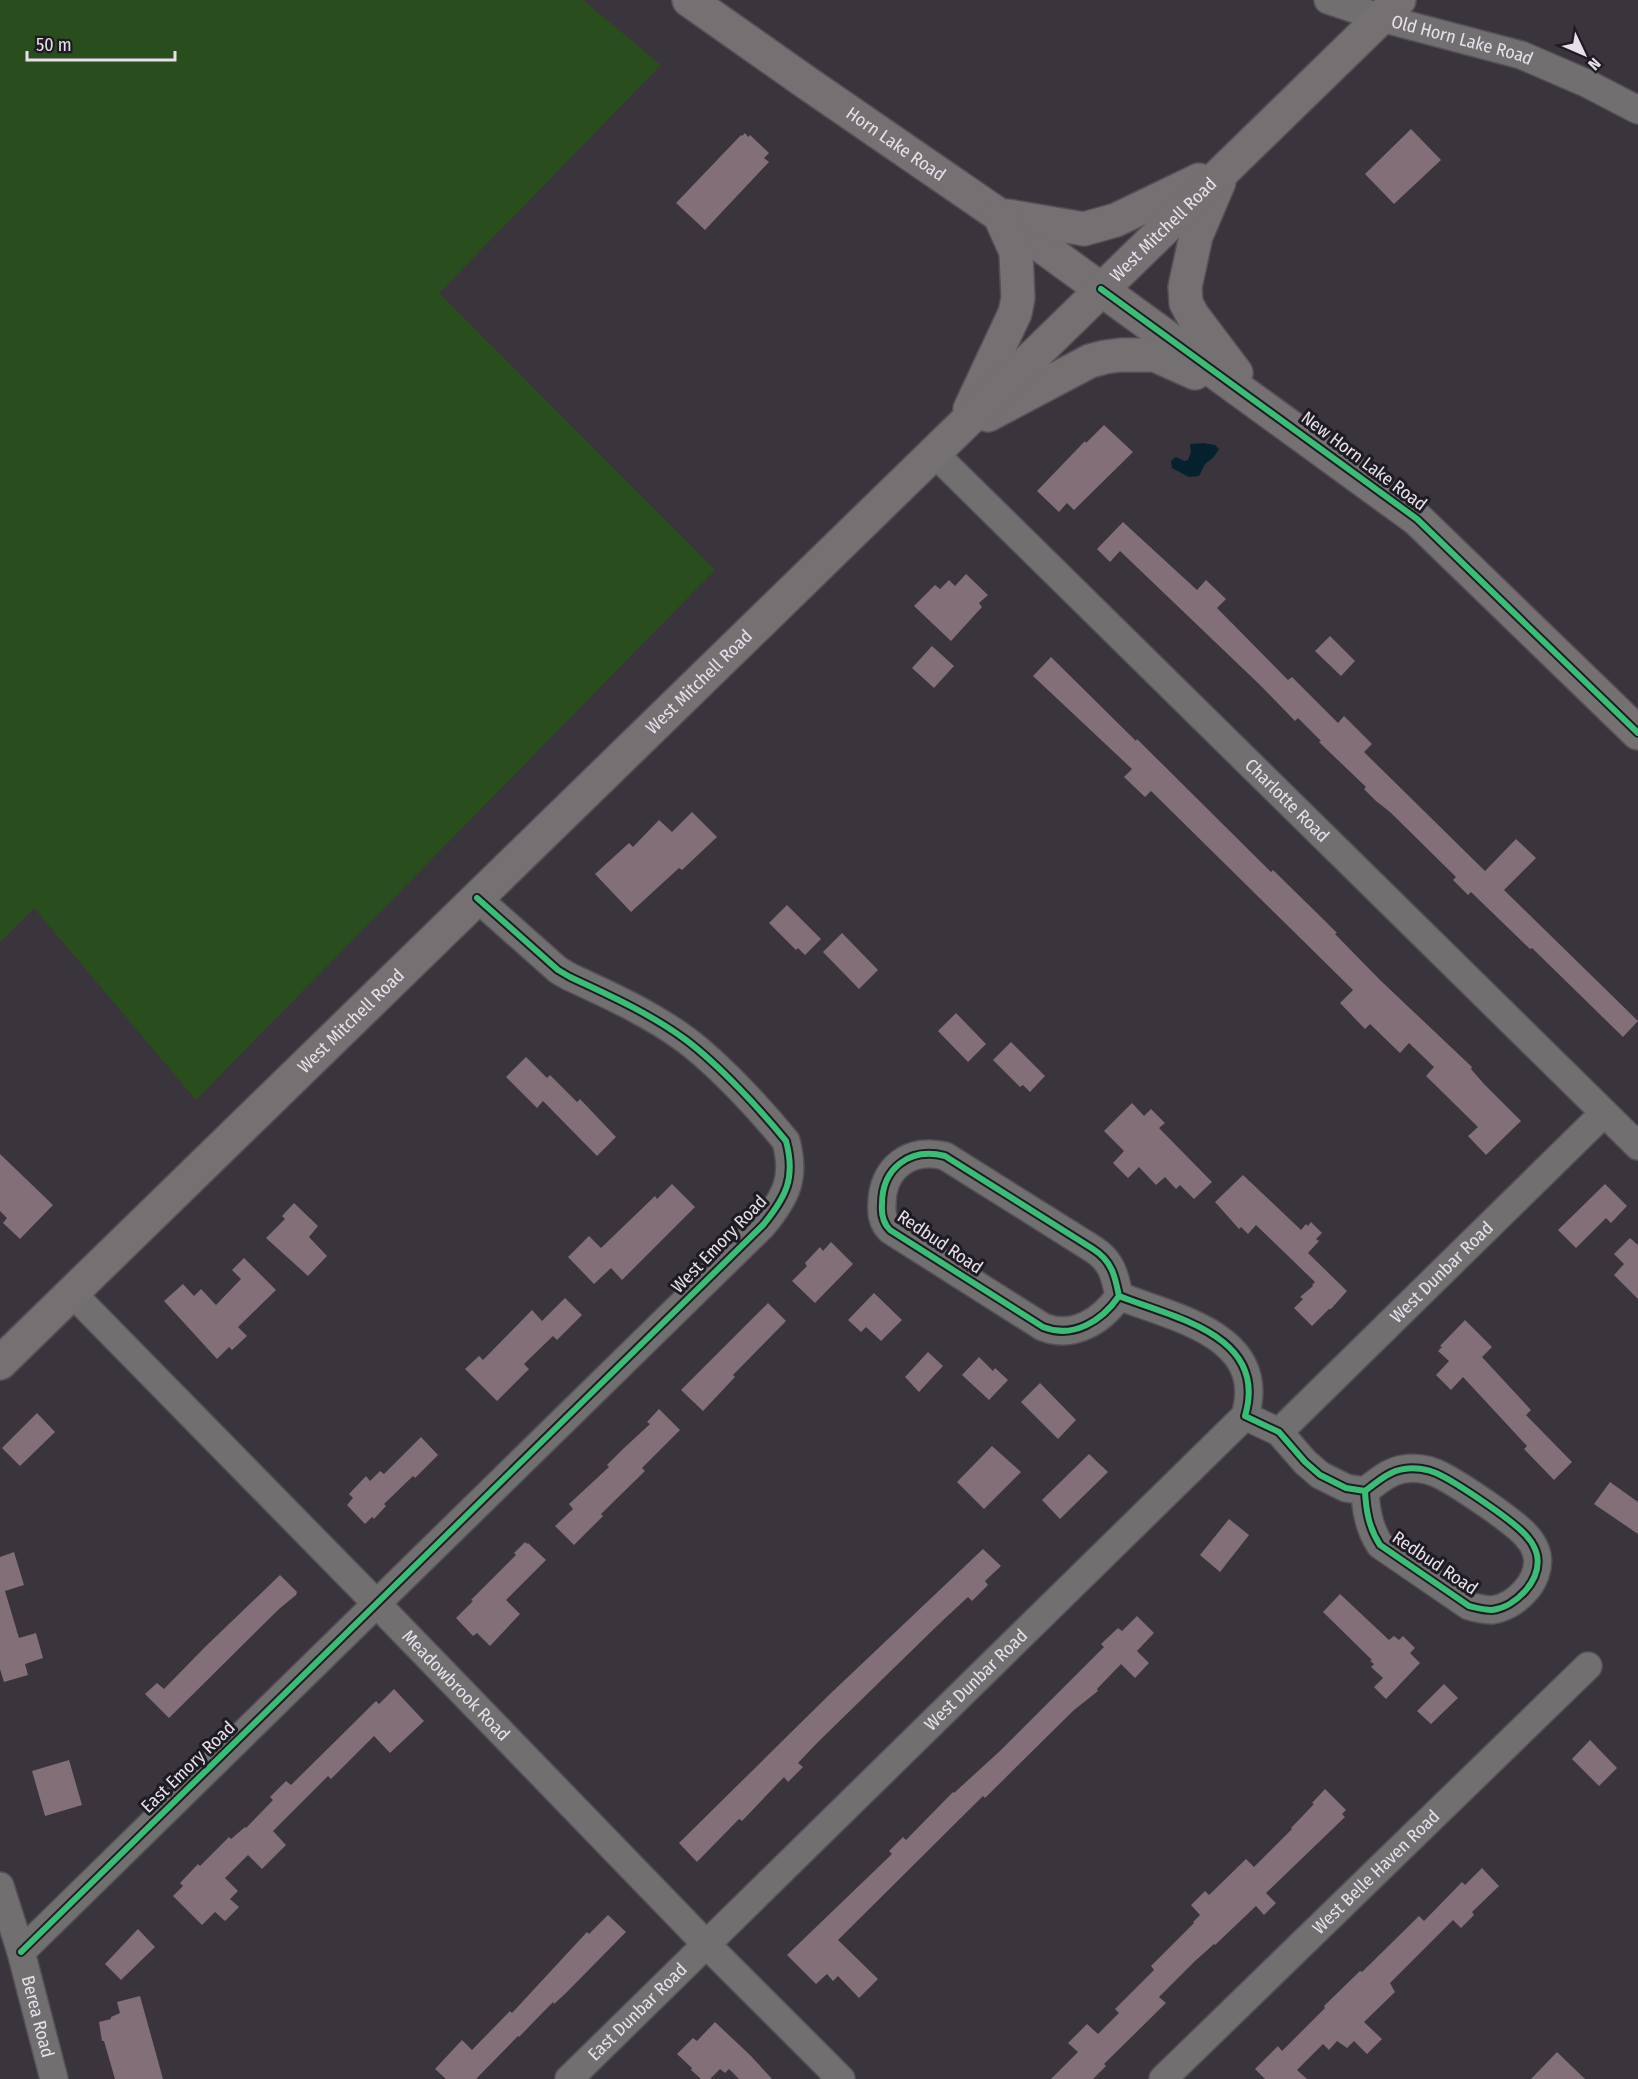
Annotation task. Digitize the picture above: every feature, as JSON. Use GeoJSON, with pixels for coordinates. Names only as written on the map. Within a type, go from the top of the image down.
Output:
{"type":"FeatureCollection","features":[{"type":"Feature","properties":{"kind":"main road","name":"Horn Lake Road"},"geometry":{"type":"LineString","coordinates":[[689,0],[999,215],[1101,289]]}},
{"type":"Feature","properties":{"kind":"main road","name":"West Mitchell Road"},"geometry":{"type":"LineString","coordinates":[[0,1363],[1390,9]]}},
{"type":"Feature","properties":{"kind":"main road"},"geometry":{"type":"LineString","coordinates":[[999,215],[1084,230],[1098,227],[1148,206],[1225,168]]}},
{"type":"Feature","properties":{"kind":"main road"},"geometry":{"type":"LineString","coordinates":[[1225,168],[1196,236],[1185,287],[1186,303],[1193,316],[1257,401]]}},
{"type":"Feature","properties":{"kind":"main road"},"geometry":{"type":"LineString","coordinates":[[960,429],[1015,313],[1018,298],[1016,252],[999,215]]}},
{"type":"Feature","properties":{"kind":"main road","name":"New Horn Lake Road"},"geometry":{"type":"LineString","coordinates":[[1101,289],[1417,519],[1638,733]]}},
{"type":"Feature","properties":{"kind":"main road"},"geometry":{"type":"LineString","coordinates":[[960,429],[1090,362],[1120,355],[1155,355],[1257,401]]}},
{"type":"Feature","properties":{"kind":"street","name":"Old Horn Lake Road"},"geometry":{"type":"LineString","coordinates":[[1328,0],[1390,9],[1521,55],[1586,83],[1638,110]]}},
{"type":"Feature","properties":{"kind":"street","name":"Charlotte Road"},"geometry":{"type":"LineString","coordinates":[[935,454],[1638,1146]]}},
{"type":"Feature","properties":{"kind":"street","name":"West Emory Road"},"geometry":{"type":"LineString","coordinates":[[377,1604],[762,1225],[778,1207],[790,1178],[791,1159],[786,1141],[703,1054],[656,1021],[558,970],[477,898]]}},
{"type":"Feature","properties":{"kind":"street","name":"West Dunbar Road"},"geometry":{"type":"LineString","coordinates":[[1279,1432],[1604,1113]]}},
{"type":"Feature","properties":{"kind":"street","name":"Redbud Road"},"geometry":{"type":"LineString","coordinates":[[936,1154],[945,1156],[1101,1253],[1112,1267],[1119,1296],[1108,1311],[1090,1324],[1066,1332],[1043,1327],[890,1230],[883,1221],[881,1210],[884,1185],[889,1174],[900,1163],[915,1156],[936,1154]]}},
{"type":"Feature","properties":{"kind":"street","name":"Meadowbrook Road"},"geometry":{"type":"LineString","coordinates":[[72,1293],[707,1945],[841,2079]]}},
{"type":"Feature","properties":{"kind":"street"},"geometry":{"type":"LineString","coordinates":[[1119,1296],[1197,1325],[1226,1345],[1239,1360],[1249,1380],[1251,1392],[1245,1416],[1279,1432],[1305,1462],[1320,1475],[1346,1488],[1365,1491]]}},
{"type":"Feature","properties":{"kind":"street","name":"West Dunbar Road"},"geometry":{"type":"LineString","coordinates":[[707,1945],[1245,1416]]}},
{"type":"Feature","properties":{"kind":"street","name":"Redbud Road"},"geometry":{"type":"LineString","coordinates":[[1405,1468],[1424,1469],[1444,1477],[1518,1527],[1530,1539],[1537,1556],[1536,1571],[1530,1584],[1520,1597],[1507,1606],[1492,1610],[1469,1606],[1380,1545],[1368,1519],[1365,1491],[1389,1473],[1405,1468]]}},
{"type":"Feature","properties":{"kind":"street","name":"East Emory Road"},"geometry":{"type":"LineString","coordinates":[[21,1952],[377,1604]]}},
{"type":"Feature","properties":{"kind":"street","name":"West Belle Haven Road"},"geometry":{"type":"LineString","coordinates":[[1163,2079],[1587,1666]]}},
{"type":"Feature","properties":{"kind":"street","name":"Berea Road"},"geometry":{"type":"LineString","coordinates":[[0,1886],[21,1952],[54,2079]]}},
{"type":"Feature","properties":{"kind":"street","name":"East Dunbar Road"},"geometry":{"type":"LineString","coordinates":[[569,2079],[707,1945]]}},
{"type":"Feature","properties":{"kind":"green space"},"geometry":{"type":"Polygon","coordinates":[[[0,0],[583,0],[661,65],[439,293],[715,570],[196,1100],[34,908],[0,942],[0,0]]]}},
{"type":"Feature","properties":{"kind":"water"},"geometry":{"type":"Polygon","coordinates":[[[1190,444],[1215,445],[1219,449],[1205,464],[1199,476],[1189,477],[1172,468],[1171,461],[1176,457],[1184,461],[1188,460],[1191,452],[1190,444]]]}},
{"type":"Feature","properties":{"kind":"building"},"geometry":{"type":"Polygon","coordinates":[[[1411,129],[1441,160],[1394,204],[1365,174],[1411,129]]]}},
{"type":"Feature","properties":{"kind":"building"},"geometry":{"type":"Polygon","coordinates":[[[745,133],[769,153],[764,158],[769,162],[705,230],[676,203],[745,133]]]}},
{"type":"Feature","properties":{"kind":"building"},"geometry":{"type":"Polygon","coordinates":[[[1104,425],[1133,452],[1074,510],[1067,503],[1059,512],[1037,491],[1085,441],[1086,443],[1104,425]]]}},
{"type":"Feature","properties":{"kind":"building"},"geometry":{"type":"Polygon","coordinates":[[[1123,522],[1197,590],[1206,580],[1226,599],[1217,608],[1288,680],[1292,677],[1338,723],[1344,716],[1372,744],[1364,752],[1485,871],[1516,839],[1536,858],[1504,890],[1638,1021],[1623,1037],[1471,892],[1468,895],[1453,880],[1456,877],[1364,789],[1366,787],[1319,742],[1321,741],[1298,718],[1295,721],[1120,551],[1110,562],[1097,549],[1123,522]]]}},
{"type":"Feature","properties":{"kind":"building"},"geometry":{"type":"Polygon","coordinates":[[[966,574],[988,595],[979,603],[982,607],[951,641],[914,606],[935,585],[940,589],[949,580],[955,586],[966,574]]]}},
{"type":"Feature","properties":{"kind":"building"},"geometry":{"type":"Polygon","coordinates":[[[1330,636],[1355,661],[1341,676],[1315,651],[1330,636]]]}},
{"type":"Feature","properties":{"kind":"building"},"geometry":{"type":"Polygon","coordinates":[[[932,646],[954,666],[934,688],[912,668],[932,646]]]}},
{"type":"Feature","properties":{"kind":"building"},"geometry":{"type":"Polygon","coordinates":[[[1051,657],[1271,872],[1273,870],[1321,917],[1380,980],[1472,1067],[1471,1069],[1484,1084],[1521,1121],[1486,1155],[1468,1136],[1478,1127],[1426,1076],[1434,1067],[1409,1043],[1400,1053],[1370,1024],[1365,1029],[1340,1003],[1353,990],[1151,791],[1145,797],[1124,777],[1132,769],[1033,676],[1051,657]]]}},
{"type":"Feature","properties":{"kind":"building"},"geometry":{"type":"Polygon","coordinates":[[[692,812],[717,837],[682,870],[679,868],[631,912],[595,874],[629,843],[633,847],[659,820],[672,832],[692,812]]]}},
{"type":"Feature","properties":{"kind":"building"},"geometry":{"type":"Polygon","coordinates":[[[787,905],[821,939],[805,955],[798,948],[796,950],[769,923],[787,905]]]}},
{"type":"Feature","properties":{"kind":"building"},"geometry":{"type":"Polygon","coordinates":[[[842,933],[878,970],[859,989],[823,952],[842,933]]]}},
{"type":"Feature","properties":{"kind":"building"},"geometry":{"type":"Polygon","coordinates":[[[956,1013],[986,1044],[968,1062],[938,1031],[956,1013]]]}},
{"type":"Feature","properties":{"kind":"building"},"geometry":{"type":"Polygon","coordinates":[[[1011,1042],[1045,1076],[1030,1092],[1023,1085],[1020,1087],[993,1060],[1011,1042]]]}},
{"type":"Feature","properties":{"kind":"building"},"geometry":{"type":"Polygon","coordinates":[[[526,1057],[547,1078],[550,1075],[577,1102],[580,1099],[616,1137],[597,1156],[543,1101],[537,1108],[506,1077],[526,1057]]]}},
{"type":"Feature","properties":{"kind":"building"},"geometry":{"type":"Polygon","coordinates":[[[1132,1103],[1144,1116],[1151,1109],[1165,1123],[1159,1128],[1212,1182],[1194,1199],[1180,1185],[1176,1189],[1165,1177],[1156,1185],[1139,1167],[1128,1178],[1113,1163],[1124,1151],[1104,1131],[1132,1103]]]}},
{"type":"Feature","properties":{"kind":"building"},"geometry":{"type":"Polygon","coordinates":[[[0,1154],[53,1205],[20,1239],[3,1223],[7,1218],[0,1211],[0,1154]]]}},
{"type":"Feature","properties":{"kind":"building"},"geometry":{"type":"Polygon","coordinates":[[[1243,1175],[1301,1230],[1311,1222],[1322,1233],[1316,1239],[1319,1241],[1308,1253],[1347,1291],[1312,1326],[1294,1308],[1303,1299],[1300,1297],[1315,1282],[1256,1225],[1248,1234],[1241,1227],[1239,1229],[1215,1202],[1243,1175]]]}},
{"type":"Feature","properties":{"kind":"building"},"geometry":{"type":"Polygon","coordinates":[[[672,1184],[695,1207],[622,1280],[611,1268],[594,1284],[568,1257],[589,1236],[601,1248],[655,1196],[657,1199],[672,1184]]]}},
{"type":"Feature","properties":{"kind":"building"},"geometry":{"type":"Polygon","coordinates":[[[1605,1184],[1627,1206],[1611,1223],[1606,1218],[1576,1248],[1558,1230],[1605,1184]]]}},
{"type":"Feature","properties":{"kind":"building"},"geometry":{"type":"Polygon","coordinates":[[[294,1203],[318,1226],[309,1237],[327,1256],[308,1276],[266,1238],[285,1219],[282,1216],[294,1203]]]}},
{"type":"Feature","properties":{"kind":"building"},"geometry":{"type":"Polygon","coordinates":[[[1630,1238],[1638,1245],[1638,1299],[1614,1275],[1624,1264],[1614,1254],[1630,1238]]]}},
{"type":"Feature","properties":{"kind":"building"},"geometry":{"type":"Polygon","coordinates":[[[831,1242],[853,1264],[815,1303],[792,1281],[807,1266],[805,1263],[820,1247],[823,1251],[831,1242]]]}},
{"type":"Feature","properties":{"kind":"building"},"geometry":{"type":"Polygon","coordinates":[[[244,1258],[276,1290],[238,1327],[247,1336],[232,1350],[229,1347],[217,1359],[164,1301],[183,1284],[194,1296],[201,1289],[216,1305],[241,1279],[232,1270],[244,1258]]]}},
{"type":"Feature","properties":{"kind":"building"},"geometry":{"type":"Polygon","coordinates":[[[874,1293],[902,1320],[881,1341],[866,1327],[861,1332],[848,1320],[874,1293]]]}},
{"type":"Feature","properties":{"kind":"building"},"geometry":{"type":"Polygon","coordinates":[[[565,1298],[582,1315],[557,1340],[553,1336],[524,1364],[529,1369],[497,1401],[465,1369],[479,1356],[483,1360],[532,1310],[542,1321],[565,1298]]]}},
{"type":"Feature","properties":{"kind":"building"},"geometry":{"type":"Polygon","coordinates":[[[768,1303],[786,1321],[733,1375],[735,1377],[703,1411],[681,1390],[768,1303]]]}},
{"type":"Feature","properties":{"kind":"building"},"geometry":{"type":"Polygon","coordinates":[[[1465,1320],[1492,1347],[1482,1357],[1531,1410],[1526,1415],[1572,1462],[1554,1480],[1524,1449],[1527,1446],[1463,1377],[1451,1390],[1436,1375],[1449,1361],[1438,1351],[1442,1347],[1440,1346],[1465,1320]]]}},
{"type":"Feature","properties":{"kind":"building"},"geometry":{"type":"Polygon","coordinates":[[[928,1352],[943,1366],[919,1392],[905,1377],[928,1352]]]}},
{"type":"Feature","properties":{"kind":"building"},"geometry":{"type":"Polygon","coordinates":[[[979,1357],[993,1371],[995,1368],[1008,1380],[989,1400],[962,1375],[979,1357]]]}},
{"type":"Feature","properties":{"kind":"building"},"geometry":{"type":"Polygon","coordinates":[[[1040,1383],[1076,1420],[1058,1439],[1021,1402],[1040,1383]]]}},
{"type":"Feature","properties":{"kind":"building"},"geometry":{"type":"Polygon","coordinates":[[[659,1409],[680,1430],[642,1468],[645,1471],[601,1514],[603,1516],[574,1545],[555,1526],[573,1509],[569,1504],[650,1424],[647,1422],[659,1409]]]}},
{"type":"Feature","properties":{"kind":"building"},"geometry":{"type":"Polygon","coordinates":[[[37,1413],[55,1432],[20,1466],[2,1448],[37,1413]]]}},
{"type":"Feature","properties":{"kind":"building"},"geometry":{"type":"Polygon","coordinates":[[[421,1437],[438,1455],[384,1504],[386,1506],[374,1519],[372,1517],[365,1524],[347,1505],[353,1498],[349,1494],[366,1476],[370,1481],[380,1471],[384,1474],[421,1437]]]}},
{"type":"Feature","properties":{"kind":"building"},"geometry":{"type":"Polygon","coordinates":[[[992,1446],[1021,1472],[984,1509],[957,1482],[992,1446]]]}},
{"type":"Feature","properties":{"kind":"building"},"geometry":{"type":"Polygon","coordinates":[[[1089,1454],[1108,1472],[1060,1519],[1042,1500],[1089,1454]]]}},
{"type":"Feature","properties":{"kind":"building"},"geometry":{"type":"Polygon","coordinates":[[[1610,1482],[1638,1502],[1638,1534],[1594,1504],[1610,1482]]]}},
{"type":"Feature","properties":{"kind":"building"},"geometry":{"type":"Polygon","coordinates":[[[1229,1519],[1249,1535],[1220,1572],[1200,1555],[1229,1519]]]}},
{"type":"Feature","properties":{"kind":"building"},"geometry":{"type":"Polygon","coordinates":[[[525,1542],[546,1560],[506,1600],[520,1614],[490,1646],[477,1633],[473,1636],[456,1618],[516,1555],[514,1553],[525,1542]]]}},
{"type":"Feature","properties":{"kind":"building"},"geometry":{"type":"Polygon","coordinates":[[[983,1549],[1001,1566],[985,1581],[988,1585],[972,1601],[968,1597],[939,1624],[818,1742],[798,1763],[803,1767],[788,1782],[784,1777],[742,1821],[739,1819],[697,1862],[679,1843],[830,1694],[983,1549]]]}},
{"type":"Feature","properties":{"kind":"building"},"geometry":{"type":"Polygon","coordinates":[[[14,1552],[24,1585],[5,1591],[19,1638],[36,1633],[43,1658],[25,1664],[28,1675],[4,1682],[0,1669],[0,1557],[14,1552]]]}},
{"type":"Feature","properties":{"kind":"building"},"geometry":{"type":"Polygon","coordinates":[[[280,1575],[297,1592],[296,1595],[169,1718],[145,1694],[157,1683],[164,1689],[280,1575]]]}},
{"type":"Feature","properties":{"kind":"building"},"geometry":{"type":"Polygon","coordinates":[[[1340,1594],[1389,1640],[1394,1636],[1399,1640],[1403,1636],[1415,1648],[1410,1653],[1420,1663],[1386,1699],[1374,1687],[1383,1678],[1371,1667],[1374,1664],[1370,1661],[1372,1660],[1323,1612],[1340,1594]]]}},
{"type":"Feature","properties":{"kind":"building"},"geometry":{"type":"Polygon","coordinates":[[[1137,1616],[1154,1633],[1137,1651],[1149,1663],[1135,1678],[1121,1664],[1097,1689],[1098,1691],[1074,1710],[985,1798],[983,1796],[838,1940],[878,1979],[859,1998],[838,1976],[833,1981],[827,1974],[816,1984],[787,1955],[892,1854],[889,1851],[903,1837],[906,1840],[953,1792],[1001,1750],[1104,1647],[1101,1644],[1118,1628],[1122,1631],[1137,1616]]]}},
{"type":"Feature","properties":{"kind":"building"},"geometry":{"type":"Polygon","coordinates":[[[1444,1684],[1458,1698],[1431,1724],[1417,1711],[1444,1684]]]}},
{"type":"Feature","properties":{"kind":"building"},"geometry":{"type":"Polygon","coordinates":[[[394,1689],[424,1721],[390,1753],[374,1736],[331,1779],[328,1776],[273,1831],[286,1845],[262,1869],[248,1855],[225,1878],[238,1891],[230,1899],[239,1907],[225,1921],[215,1912],[202,1925],[173,1896],[183,1886],[180,1883],[229,1837],[231,1839],[246,1828],[273,1800],[270,1797],[286,1781],[291,1785],[376,1701],[379,1704],[394,1689]]]}},
{"type":"Feature","properties":{"kind":"building"},"geometry":{"type":"Polygon","coordinates":[[[1590,1740],[1617,1768],[1599,1786],[1572,1759],[1590,1740]]]}},
{"type":"Feature","properties":{"kind":"building"},"geometry":{"type":"Polygon","coordinates":[[[69,1760],[82,1805],[45,1816],[32,1771],[69,1760]]]}},
{"type":"Feature","properties":{"kind":"building"},"geometry":{"type":"Polygon","coordinates":[[[1325,1789],[1346,1810],[1342,1814],[1345,1817],[1266,1893],[1276,1903],[1264,1915],[1256,1906],[1194,1962],[1159,1997],[1166,2003],[1104,2064],[1106,2066],[1093,2079],[1051,2079],[1078,2052],[1068,2043],[1087,2024],[1098,2034],[1119,2013],[1115,2009],[1154,1970],[1151,1966],[1194,1923],[1200,1915],[1191,1905],[1205,1891],[1209,1895],[1246,1859],[1254,1867],[1292,1829],[1325,1789]]]}},
{"type":"Feature","properties":{"kind":"building"},"geometry":{"type":"Polygon","coordinates":[[[1482,1868],[1499,1886],[1472,1912],[1474,1915],[1461,1928],[1453,1920],[1390,1983],[1395,1992],[1364,2022],[1382,2039],[1367,2054],[1354,2041],[1347,2048],[1337,2041],[1329,2050],[1323,2044],[1297,2070],[1307,2079],[1265,2079],[1255,2069],[1278,2046],[1282,2051],[1325,2008],[1324,2006],[1419,1916],[1424,1921],[1462,1882],[1465,1885],[1482,1868]]]}},
{"type":"Feature","properties":{"kind":"building"},"geometry":{"type":"Polygon","coordinates":[[[608,1915],[626,1932],[476,2079],[446,2079],[435,2069],[462,2040],[472,2050],[510,2011],[512,2013],[587,1932],[589,1934],[608,1915]]]}},
{"type":"Feature","properties":{"kind":"building"},"geometry":{"type":"Polygon","coordinates":[[[138,1929],[155,1947],[121,1980],[105,1964],[138,1929]]]}},
{"type":"Feature","properties":{"kind":"building"},"geometry":{"type":"Polygon","coordinates":[[[140,1996],[163,2079],[115,2079],[104,2041],[102,2041],[99,2022],[111,2019],[120,2013],[117,2002],[140,1996]]]}},
{"type":"Feature","properties":{"kind":"building"},"geometry":{"type":"Polygon","coordinates":[[[715,2022],[772,2079],[739,2079],[729,2069],[725,2073],[720,2069],[710,2079],[701,2079],[691,2070],[692,2068],[677,2054],[693,2038],[697,2041],[715,2022]]]}},
{"type":"Feature","properties":{"kind":"building"},"geometry":{"type":"Polygon","coordinates":[[[1557,2052],[1585,2079],[1531,2079],[1557,2052]]]}},
{"type":"Feature","properties":{"kind":"cycle path"},"geometry":{"type":"LineString","coordinates":[[1101,289],[1417,519],[1638,733]]}},
{"type":"Feature","properties":{"kind":"cycle path"},"geometry":{"type":"LineString","coordinates":[[21,1952],[763,1225],[783,1196],[790,1166],[786,1141],[725,1075],[699,1050],[659,1022],[558,970],[477,898]]}},
{"type":"Feature","properties":{"kind":"cycle path"},"geometry":{"type":"LineString","coordinates":[[1119,1296],[1104,1313],[1086,1325],[1065,1331],[1043,1327],[890,1230],[884,1222],[882,1212],[883,1191],[887,1180],[900,1163],[910,1158],[932,1154],[945,1156],[1093,1249],[1109,1264],[1119,1296],[1189,1322],[1212,1334],[1230,1348],[1243,1366],[1249,1388],[1245,1416],[1279,1432],[1305,1462],[1320,1475],[1346,1488],[1365,1491],[1393,1472],[1408,1468],[1425,1469],[1445,1477],[1499,1513],[1523,1532],[1535,1549],[1537,1565],[1531,1583],[1518,1598],[1501,1608],[1489,1610],[1469,1606],[1380,1545],[1369,1519],[1365,1491]]}}]}
